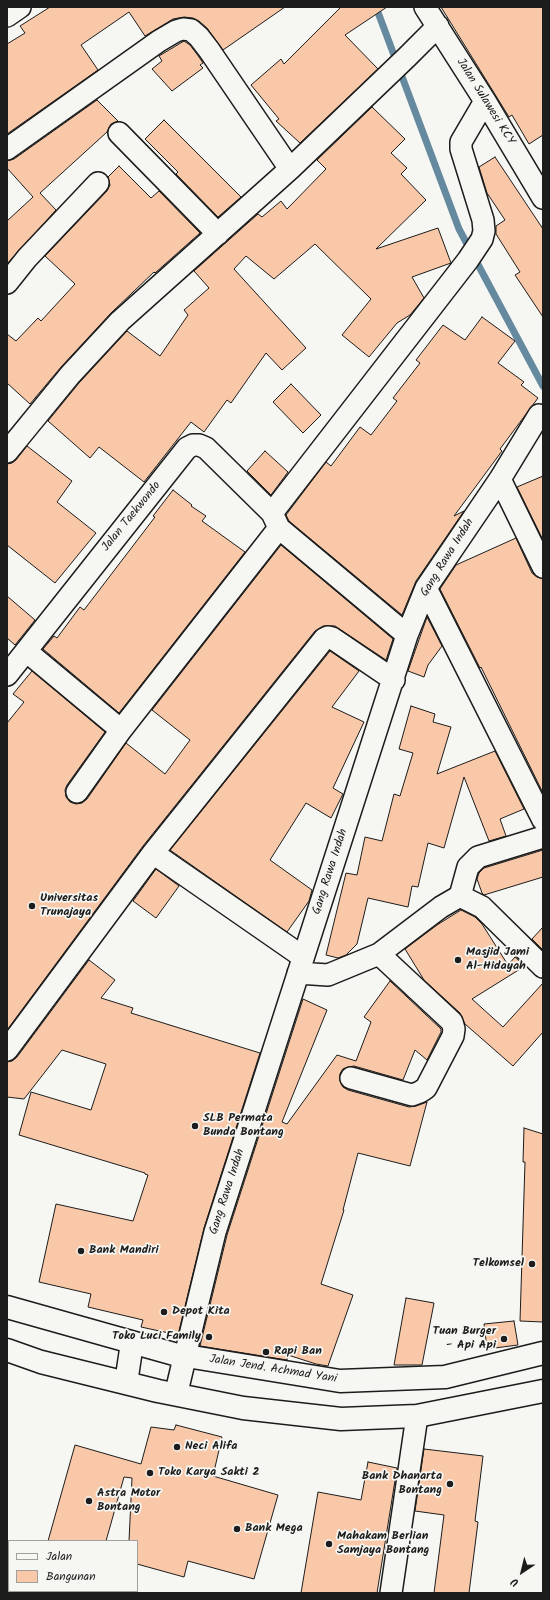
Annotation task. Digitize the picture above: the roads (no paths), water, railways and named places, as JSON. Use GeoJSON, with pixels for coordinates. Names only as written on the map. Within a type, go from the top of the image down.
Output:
{"type":"FeatureCollection","features":[{"type":"Feature","properties":{"kind":"street"},"geometry":{"type":"LineString","coordinates":[[7,16],[20,7]]}},
{"type":"Feature","properties":{"kind":"street","name":"Jalan Sulawesi KCY"},"geometry":{"type":"LineString","coordinates":[[425,7],[543,198]]}},
{"type":"Feature","properties":{"kind":"street"},"geometry":{"type":"LineString","coordinates":[[7,452],[70,375],[115,326],[290,169],[438,26]]}},
{"type":"Feature","properties":{"kind":"street"},"geometry":{"type":"LineString","coordinates":[[7,149],[159,41],[183,28],[191,30],[206,45],[290,169]]}},
{"type":"Feature","properties":{"kind":"street"},"geometry":{"type":"LineString","coordinates":[[77,792],[121,730],[482,240],[484,231],[483,220],[461,148],[461,142],[484,101]]}},
{"type":"Feature","properties":{"kind":"street"},"geometry":{"type":"LineString","coordinates":[[119,133],[218,234]]}},
{"type":"Feature","properties":{"kind":"street"},"geometry":{"type":"LineString","coordinates":[[7,282],[27,258],[98,183]]}},
{"type":"Feature","properties":{"kind":"street","name":"Gang Rawa Indah"},"geometry":{"type":"LineString","coordinates":[[185,1356],[215,1232],[394,680],[407,635],[426,588],[500,479],[539,415]]}},
{"type":"Feature","properties":{"kind":"street","name":"Jalan Taekwondo"},"geometry":{"type":"LineString","coordinates":[[7,675],[187,448],[193,445],[199,445],[206,448],[275,521]]}},
{"type":"Feature","properties":{"kind":"street"},"geometry":{"type":"LineString","coordinates":[[500,479],[543,567]]}},
{"type":"Feature","properties":{"kind":"street"},"geometry":{"type":"LineString","coordinates":[[275,521],[407,635]]}},
{"type":"Feature","properties":{"kind":"street"},"geometry":{"type":"LineString","coordinates":[[426,588],[543,820]]}},
{"type":"Feature","properties":{"kind":"street"},"geometry":{"type":"LineString","coordinates":[[7,1050],[153,852],[324,639],[328,637],[332,638],[394,680]]}},
{"type":"Feature","properties":{"kind":"street"},"geometry":{"type":"LineString","coordinates":[[26,651],[121,730]]}},
{"type":"Feature","properties":{"kind":"street"},"geometry":{"type":"LineString","coordinates":[[153,852],[301,965],[328,975],[379,954],[442,907],[460,896],[468,867],[478,857],[543,837]]}},
{"type":"Feature","properties":{"kind":"street"},"geometry":{"type":"LineString","coordinates":[[460,896],[482,907],[543,967]]}},
{"type":"Feature","properties":{"kind":"street"},"geometry":{"type":"LineString","coordinates":[[351,1078],[412,1095],[420,1092],[426,1088],[453,1036],[454,1029],[452,1022],[379,954]]}},
{"type":"Feature","properties":{"kind":"street","name":"Jalan Jend. Achmad Yani"},"geometry":{"type":"LineString","coordinates":[[7,1307],[132,1343],[185,1356],[340,1381],[445,1378],[543,1353]]}},
{"type":"Feature","properties":{"kind":"street"},"geometry":{"type":"LineString","coordinates":[[126,1382],[132,1343]]}},
{"type":"Feature","properties":{"kind":"street"},"geometry":{"type":"LineString","coordinates":[[7,1350],[41,1362],[176,1394],[243,1408],[341,1419],[416,1416],[543,1390]]}},
{"type":"Feature","properties":{"kind":"street"},"geometry":{"type":"LineString","coordinates":[[176,1394],[185,1356]]}},
{"type":"Feature","properties":{"kind":"street"},"geometry":{"type":"LineString","coordinates":[[391,1593],[416,1416]]}},
{"type":"Feature","properties":{"kind":"waterway"},"geometry":{"type":"LineString","coordinates":[[376,7],[459,229],[543,386]]}},
{"type":"Feature","properties":{"kind":"place","name":"Universitas Trunajaya"},"geometry":{"type":"Point","coordinates":[32,906]}},
{"type":"Feature","properties":{"kind":"place","name":"Masjid Jami Al-Hidayah"},"geometry":{"type":"Point","coordinates":[458,960]}},
{"type":"Feature","properties":{"kind":"place","name":"SLB Permata Bunda Bontang"},"geometry":{"type":"Point","coordinates":[195,1126]}},
{"type":"Feature","properties":{"kind":"place","name":"Bank Mandiri"},"geometry":{"type":"Point","coordinates":[81,1251]}},
{"type":"Feature","properties":{"kind":"place","name":"Telkomsel"},"geometry":{"type":"Point","coordinates":[532,1264]}},
{"type":"Feature","properties":{"kind":"place","name":"Depot Kita"},"geometry":{"type":"Point","coordinates":[164,1312]}},
{"type":"Feature","properties":{"kind":"place","name":"Toko Luci Family"},"geometry":{"type":"Point","coordinates":[209,1337]}},
{"type":"Feature","properties":{"kind":"place","name":"Tuan Burger - Api Api"},"geometry":{"type":"Point","coordinates":[504,1339]}},
{"type":"Feature","properties":{"kind":"place","name":"Rapi Ban"},"geometry":{"type":"Point","coordinates":[266,1352]}},
{"type":"Feature","properties":{"kind":"place","name":"Neci Alifa"},"geometry":{"type":"Point","coordinates":[177,1447]}},
{"type":"Feature","properties":{"kind":"place","name":"Toko Karya Sakti 2"},"geometry":{"type":"Point","coordinates":[150,1473]}},
{"type":"Feature","properties":{"kind":"place","name":"Bank Dhanarta Bontang"},"geometry":{"type":"Point","coordinates":[450,1484]}},
{"type":"Feature","properties":{"kind":"place","name":"Astra Motor Bontang"},"geometry":{"type":"Point","coordinates":[89,1501]}},
{"type":"Feature","properties":{"kind":"place","name":"Bank Mega"},"geometry":{"type":"Point","coordinates":[237,1529]}},
{"type":"Feature","properties":{"kind":"place","name":"Mahakam Berlian Samjaya Bontang"},"geometry":{"type":"Point","coordinates":[329,1544]}}]}
